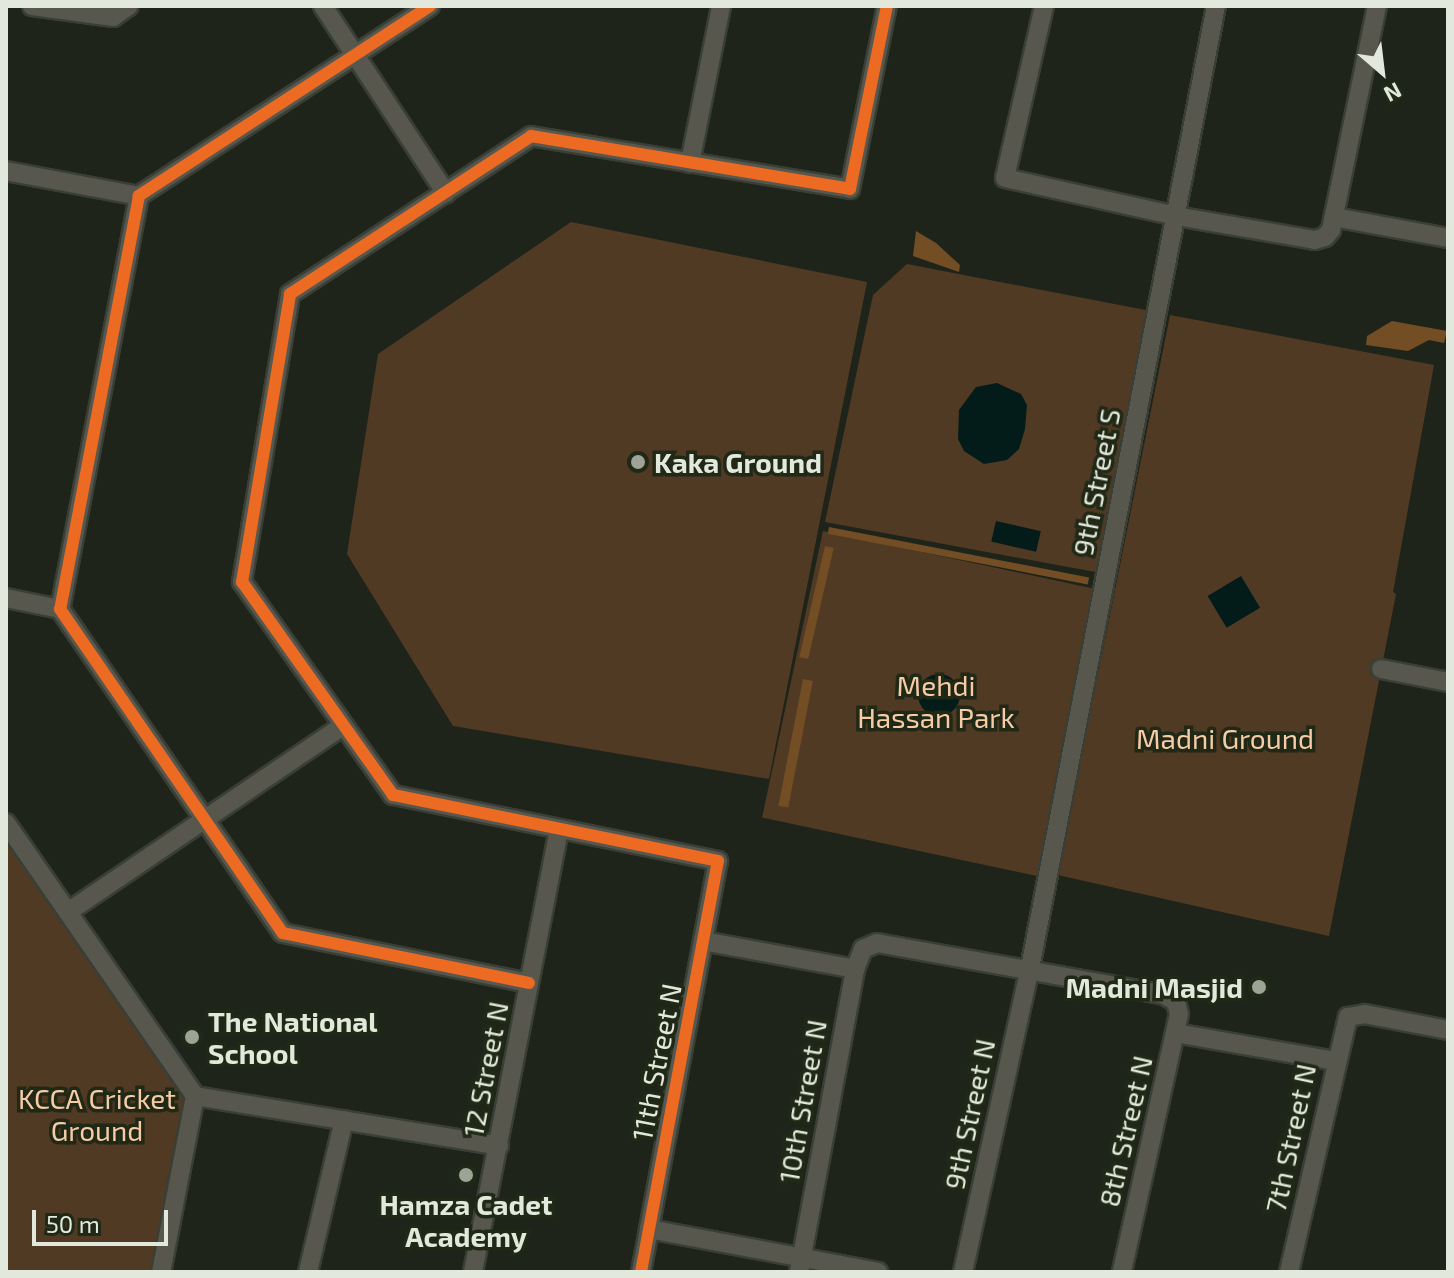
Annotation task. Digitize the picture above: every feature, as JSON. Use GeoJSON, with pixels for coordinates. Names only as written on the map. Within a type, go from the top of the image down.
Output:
{"type":"FeatureCollection","features":[{"type":"Feature","properties":{"kind":"street"},"geometry":{"type":"LineString","coordinates":[[32,6],[113,17],[129,6]]}},
{"type":"Feature","properties":{"kind":"street"},"geometry":{"type":"LineString","coordinates":[[323,6],[446,193]]}},
{"type":"Feature","properties":{"kind":"street"},"geometry":{"type":"LineString","coordinates":[[6,171],[139,196],[430,6]]}},
{"type":"Feature","properties":{"kind":"street"},"geometry":{"type":"LineString","coordinates":[[559,829],[393,795],[242,582],[290,294],[531,136],[850,189],[887,6]]}},
{"type":"Feature","properties":{"kind":"street"},"geometry":{"type":"LineString","coordinates":[[1044,6],[1005,178],[1176,216],[1315,240],[1325,237],[1334,217],[1377,6]]}},
{"type":"Feature","properties":{"kind":"street","name":"9th Street S"},"geometry":{"type":"LineString","coordinates":[[1030,968],[1216,6]]}},
{"type":"Feature","properties":{"kind":"street"},"geometry":{"type":"LineString","coordinates":[[690,163],[717,7]]}},
{"type":"Feature","properties":{"kind":"street"},"geometry":{"type":"LineString","coordinates":[[60,609],[139,196]]}},
{"type":"Feature","properties":{"kind":"street"},"geometry":{"type":"LineString","coordinates":[[1334,217],[1448,238]]}},
{"type":"Feature","properties":{"kind":"street"},"geometry":{"type":"LineString","coordinates":[[6,598],[60,609],[283,933],[529,983]]}},
{"type":"Feature","properties":{"kind":"street"},"geometry":{"type":"LineString","coordinates":[[1381,669],[1448,682]]}},
{"type":"Feature","properties":{"kind":"street"},"geometry":{"type":"LineString","coordinates":[[68,912],[343,726]]}},
{"type":"Feature","properties":{"kind":"street"},"geometry":{"type":"LineString","coordinates":[[6,823],[195,1096],[161,1272]]}},
{"type":"Feature","properties":{"kind":"street","name":"11th Street N"},"geometry":{"type":"LineString","coordinates":[[559,829],[718,861],[641,1272]]}},
{"type":"Feature","properties":{"kind":"street","name":"12 Street N"},"geometry":{"type":"LineString","coordinates":[[473,1272],[559,829]]}},
{"type":"Feature","properties":{"kind":"street"},"geometry":{"type":"LineString","coordinates":[[703,941],[855,969]]}},
{"type":"Feature","properties":{"kind":"street","name":"10th Street N"},"geometry":{"type":"LineString","coordinates":[[800,1265],[855,969],[863,949],[869,944],[1030,968]]}},
{"type":"Feature","properties":{"kind":"street","name":"8th Street N"},"geometry":{"type":"LineString","coordinates":[[1030,968],[1165,995],[1176,1002],[1179,1014],[1122,1272]]}},
{"type":"Feature","properties":{"kind":"street","name":"9th Street N"},"geometry":{"type":"LineString","coordinates":[[963,1272],[1030,968]]}},
{"type":"Feature","properties":{"kind":"street","name":"7th Street N"},"geometry":{"type":"LineString","coordinates":[[1289,1272],[1348,1017],[1365,1014],[1448,1030]]}},
{"type":"Feature","properties":{"kind":"street"},"geometry":{"type":"LineString","coordinates":[[1175,1033],[1336,1061]]}},
{"type":"Feature","properties":{"kind":"street"},"geometry":{"type":"LineString","coordinates":[[195,1096],[499,1146]]}},
{"type":"Feature","properties":{"kind":"street"},"geometry":{"type":"LineString","coordinates":[[308,1272],[344,1120]]}},
{"type":"Feature","properties":{"kind":"street"},"geometry":{"type":"LineString","coordinates":[[649,1229],[800,1265],[878,1272]]}},
{"type":"Feature","properties":{"kind":"green space"},"geometry":{"type":"Polygon","coordinates":[[[571,222],[867,282],[769,779],[453,726],[347,554],[378,354],[571,222]]]}},
{"type":"Feature","properties":{"kind":"green space"},"geometry":{"type":"Polygon","coordinates":[[[907,264],[1161,313],[1106,574],[825,522],[873,295],[907,264]]]}},
{"type":"Feature","properties":{"kind":"green space","name":"Madni Ground"},"geometry":{"type":"Polygon","coordinates":[[[1170,315],[1434,365],[1393,592],[1396,594],[1329,936],[1058,875],[1170,315]]]}},
{"type":"Feature","properties":{"kind":"green space","name":"Mehdi Hassan Park"},"geometry":{"type":"Polygon","coordinates":[[[823,531],[1104,591],[1043,877],[762,818],[823,531]]]}},
{"type":"Feature","properties":{"kind":"green space","name":"KCCA Cricket Ground"},"geometry":{"type":"Polygon","coordinates":[[[6,823],[195,1096],[156,1272],[6,1272],[6,823]]]}},
{"type":"Feature","properties":{"kind":"shaded area"},"geometry":{"type":"Polygon","coordinates":[[[916,231],[936,243],[960,265],[959,272],[913,256],[916,231]]]}},
{"type":"Feature","properties":{"kind":"shaded area"},"geometry":{"type":"Polygon","coordinates":[[[1392,321],[1447,331],[1444,343],[1429,340],[1408,351],[1366,345],[1367,336],[1392,321]]]}},
{"type":"Feature","properties":{"kind":"shaded area"},"geometry":{"type":"Polygon","coordinates":[[[829,527],[1089,578],[1088,584],[828,534],[829,527]]]}},
{"type":"Feature","properties":{"kind":"shaded area"},"geometry":{"type":"Polygon","coordinates":[[[825,546],[834,548],[808,659],[799,657],[825,546]]]}},
{"type":"Feature","properties":{"kind":"shaded area"},"geometry":{"type":"Polygon","coordinates":[[[803,679],[813,681],[788,808],[778,806],[803,679]]]}},
{"type":"Feature","properties":{"kind":"water"},"geometry":{"type":"Polygon","coordinates":[[[997,383],[1021,394],[1027,405],[1025,429],[1019,449],[1007,460],[984,464],[964,451],[958,439],[959,410],[976,387],[997,383]]]}},
{"type":"Feature","properties":{"kind":"water"},"geometry":{"type":"Polygon","coordinates":[[[996,521],[1041,531],[1036,552],[991,541],[996,521]]]}},
{"type":"Feature","properties":{"kind":"water"},"geometry":{"type":"Polygon","coordinates":[[[1241,576],[1260,608],[1227,628],[1208,596],[1241,576]]]}},
{"type":"Feature","properties":{"kind":"water"},"geometry":{"type":"Polygon","coordinates":[[[939,674],[954,680],[960,695],[954,710],[939,716],[924,710],[918,695],[924,680],[939,674]]]}},
{"type":"Feature","properties":{"kind":"cycle path"},"geometry":{"type":"LineString","coordinates":[[430,6],[139,196],[60,609],[283,933],[529,983]]}},
{"type":"Feature","properties":{"kind":"cycle path"},"geometry":{"type":"LineString","coordinates":[[641,1272],[718,861],[393,795],[242,582],[290,294],[531,136],[850,189],[887,6]]}},
{"type":"Feature","properties":{"kind":"place","name":"Kaka Ground"},"geometry":{"type":"Point","coordinates":[638,462]}},
{"type":"Feature","properties":{"kind":"place","name":"Madni Masjid"},"geometry":{"type":"Point","coordinates":[1259,987]}},
{"type":"Feature","properties":{"kind":"place","name":"The National School"},"geometry":{"type":"Point","coordinates":[192,1037]}},
{"type":"Feature","properties":{"kind":"place","name":"Hamza Cadet Academy"},"geometry":{"type":"Point","coordinates":[466,1175]}}]}
